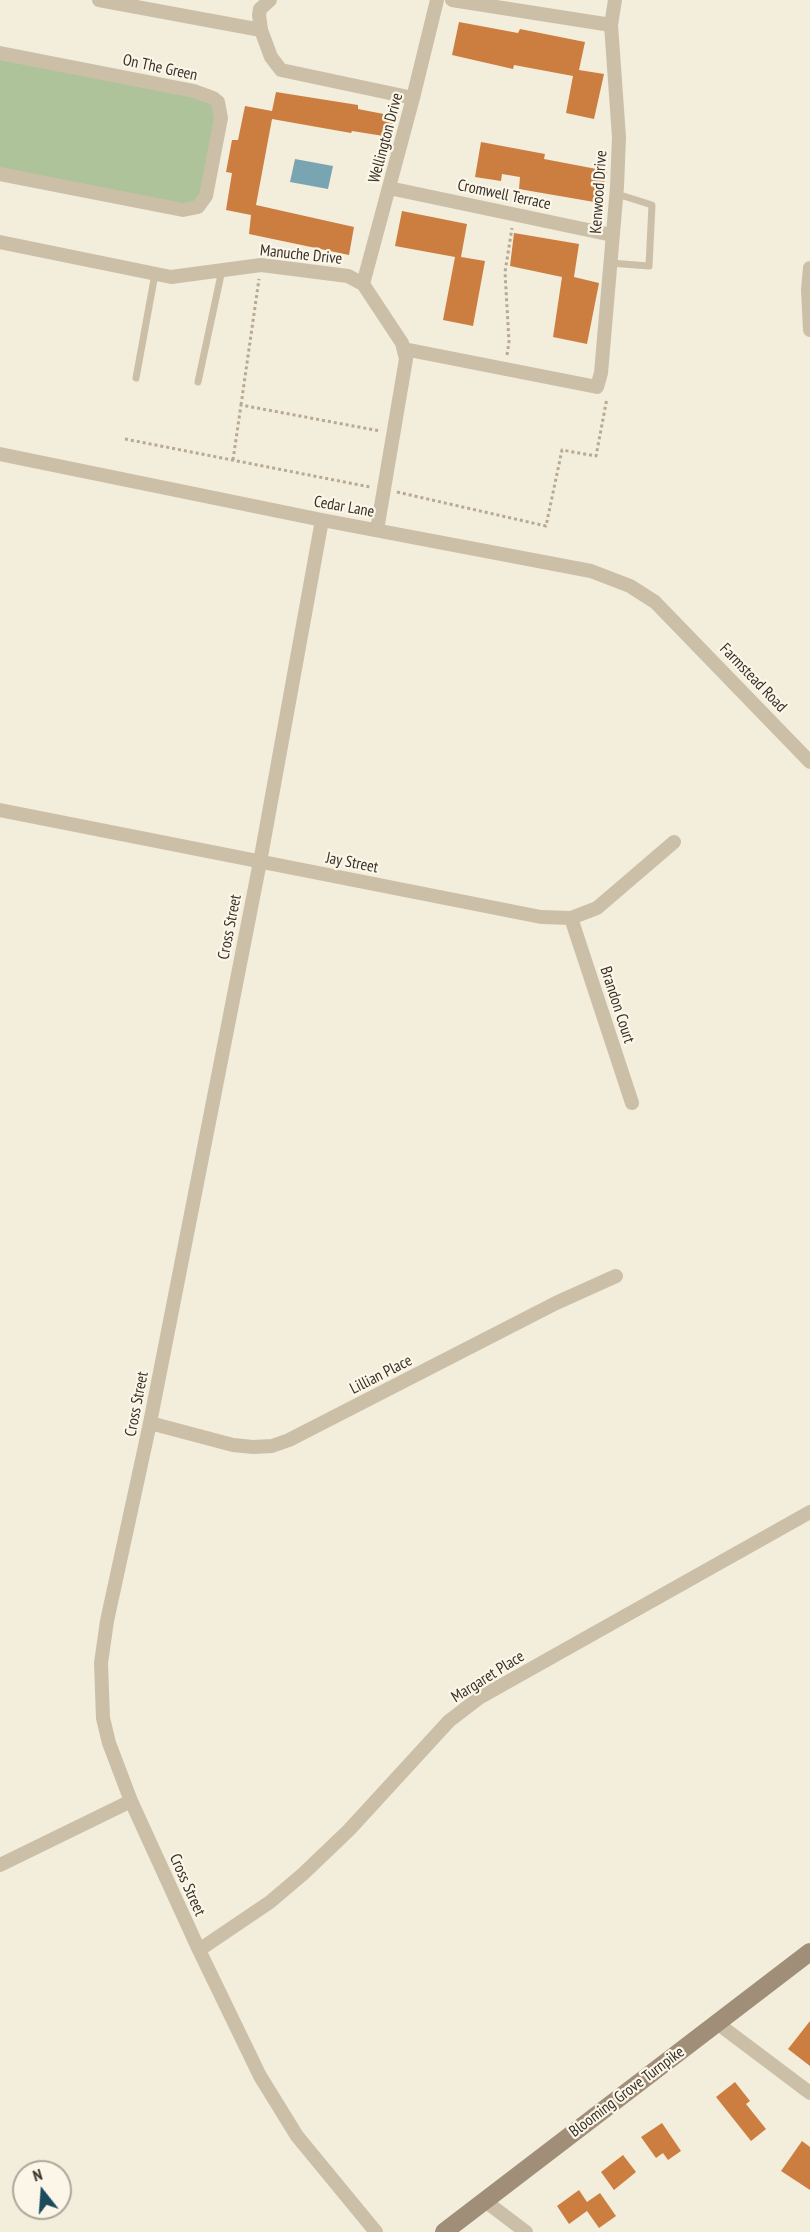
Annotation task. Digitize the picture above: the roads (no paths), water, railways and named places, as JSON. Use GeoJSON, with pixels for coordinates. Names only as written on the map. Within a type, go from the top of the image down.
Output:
{"type":"FeatureCollection","features":[{"type":"Feature","properties":{"kind":"street"},"geometry":{"type":"LineString","coordinates":[[99,0],[261,30]]}},
{"type":"Feature","properties":{"kind":"street"},"geometry":{"type":"LineString","coordinates":[[270,0],[260,9],[261,30],[271,57],[281,70],[413,98]]}},
{"type":"Feature","properties":{"kind":"street","name":"Wellington Drive"},"geometry":{"type":"LineString","coordinates":[[363,284],[437,0]]}},
{"type":"Feature","properties":{"kind":"street"},"geometry":{"type":"LineString","coordinates":[[452,0],[610,25]]}},
{"type":"Feature","properties":{"kind":"street","name":"Kenwood Drive"},"geometry":{"type":"LineString","coordinates":[[404,349],[505,368],[602,391],[601,373],[617,194],[619,137],[610,25],[615,0]]}},
{"type":"Feature","properties":{"kind":"street","name":"On The Green"},"geometry":{"type":"LineString","coordinates":[[0,53],[194,92],[218,102],[221,118],[206,196],[198,207],[183,210],[0,174]]}},
{"type":"Feature","properties":{"kind":"street","name":"Cromwell Terrace"},"geometry":{"type":"LineString","coordinates":[[389,188],[612,235]]}},
{"type":"Feature","properties":{"kind":"street","name":"Manuche Drive"},"geometry":{"type":"LineString","coordinates":[[0,242],[171,277],[261,265],[348,276],[363,284]]}},
{"type":"Feature","properties":{"kind":"street"},"geometry":{"type":"LineString","coordinates":[[810,268],[808,290],[810,330]]}},
{"type":"Feature","properties":{"kind":"street"},"geometry":{"type":"LineString","coordinates":[[363,284],[404,349],[406,359],[377,530]]}},
{"type":"Feature","properties":{"kind":"street","name":"Cedar Lane"},"geometry":{"type":"LineString","coordinates":[[0,454],[322,520],[591,571],[630,586],[656,602],[672,617]]}},
{"type":"Feature","properties":{"kind":"street","name":"Cross Street"},"geometry":{"type":"LineString","coordinates":[[322,520],[260,862],[150,1423],[107,1621],[101,1663],[103,1718],[109,1743],[131,1801],[199,1950],[260,2076],[297,2136],[376,2232]]}},
{"type":"Feature","properties":{"kind":"street","name":"Farmstead Road"},"geometry":{"type":"LineString","coordinates":[[672,617],[803,745],[810,762]]}},
{"type":"Feature","properties":{"kind":"street","name":"Jay Street"},"geometry":{"type":"LineString","coordinates":[[0,810],[541,917],[571,918],[597,908],[675,842]]}},
{"type":"Feature","properties":{"kind":"street","name":"Brandon Court"},"geometry":{"type":"LineString","coordinates":[[571,918],[632,1103]]}},
{"type":"Feature","properties":{"kind":"street","name":"Lillian Place"},"geometry":{"type":"LineString","coordinates":[[150,1423],[233,1445],[253,1448],[272,1446],[289,1440],[556,1303],[616,1276]]}},
{"type":"Feature","properties":{"kind":"street","name":"Margaret Place"},"geometry":{"type":"LineString","coordinates":[[199,1950],[270,1902],[303,1874],[349,1830],[449,1721],[479,1698],[810,1512]]}},
{"type":"Feature","properties":{"kind":"street"},"geometry":{"type":"LineString","coordinates":[[0,1865],[131,1801]]}},
{"type":"Feature","properties":{"kind":"street","name":"Blooming Grove Turnpike"},"geometry":{"type":"LineString","coordinates":[[444,2232],[810,1952]]}},
{"type":"Feature","properties":{"kind":"street"},"geometry":{"type":"LineString","coordinates":[[717,2023],[810,2093]]}},
{"type":"Feature","properties":{"kind":"street"},"geometry":{"type":"LineString","coordinates":[[485,2201],[526,2232]]}},
{"type":"Feature","properties":{"kind":"lane"},"geometry":{"type":"LineString","coordinates":[[610,263],[649,266],[652,205],[617,194]]}},
{"type":"Feature","properties":{"kind":"lane"},"geometry":{"type":"LineString","coordinates":[[198,382],[222,270]]}},
{"type":"Feature","properties":{"kind":"lane"},"geometry":{"type":"LineString","coordinates":[[136,378],[155,274]]}},
{"type":"Feature","properties":{"kind":"water"},"geometry":{"type":"Polygon","coordinates":[[[295,159],[333,166],[328,189],[290,182],[295,159]]]}}]}
